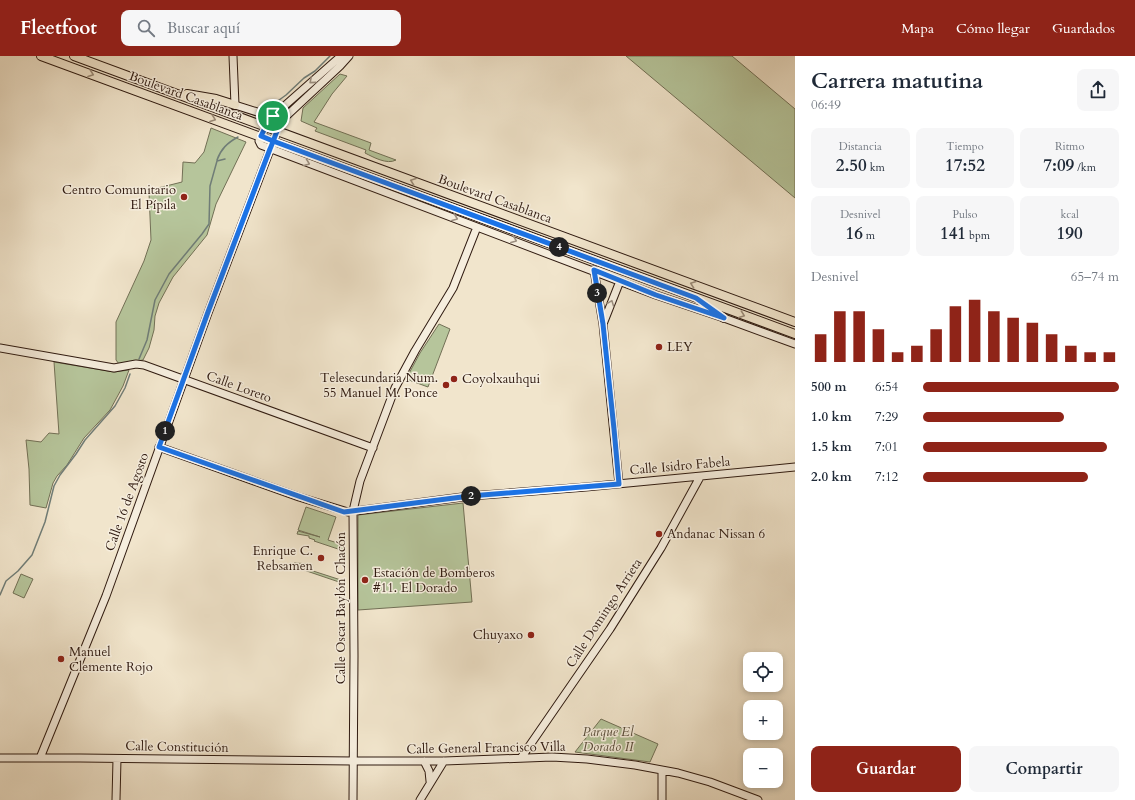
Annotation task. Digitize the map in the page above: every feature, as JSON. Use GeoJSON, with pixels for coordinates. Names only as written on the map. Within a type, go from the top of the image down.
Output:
{"type":"FeatureCollection","features":[{"type":"Feature","properties":{"kind":"main road","name":"Boulevard Casablanca"},"geometry":{"type":"LineString","coordinates":[[42,56],[795,334]]}},
{"type":"Feature","properties":{"kind":"main road","name":"Boulevard Casablanca"},"geometry":{"type":"LineString","coordinates":[[74,56],[795,322]]}},
{"type":"Feature","properties":{"kind":"main road"},"geometry":{"type":"LineString","coordinates":[[171,92],[216,99],[235,105]]}},
{"type":"Feature","properties":{"kind":"main road"},"geometry":{"type":"LineString","coordinates":[[696,298],[724,318]]}},
{"type":"Feature","properties":{"kind":"street"},"geometry":{"type":"LineString","coordinates":[[233,56],[235,105],[273,116],[281,121],[349,56]]}},
{"type":"Feature","properties":{"kind":"street"},"geometry":{"type":"LineString","coordinates":[[341,56],[273,116],[261,136],[260,144],[620,281],[795,344]]}},
{"type":"Feature","properties":{"kind":"street","name":"Calle 16 de Agosto"},"geometry":{"type":"LineString","coordinates":[[40,758],[106,596],[183,380],[281,121]]}},
{"type":"Feature","properties":{"kind":"street","name":"Calle Oscar Baylón Chacón"},"geometry":{"type":"LineString","coordinates":[[353,800],[353,511],[360,481],[398,381],[453,288],[477,227]]}},
{"type":"Feature","properties":{"kind":"street"},"geometry":{"type":"LineString","coordinates":[[594,270],[603,324],[619,484]]}},
{"type":"Feature","properties":{"kind":"street"},"geometry":{"type":"LineString","coordinates":[[603,324],[620,281]]}},
{"type":"Feature","properties":{"kind":"street","name":"Calle Loreto"},"geometry":{"type":"LineString","coordinates":[[0,348],[114,368],[140,364],[373,448]]}},
{"type":"Feature","properties":{"kind":"street","name":"Calle Isidro Fabela"},"geometry":{"type":"LineString","coordinates":[[159,447],[344,512],[470,496],[700,477],[795,467]]}},
{"type":"Feature","properties":{"kind":"street","name":"Calle Domingo Arrieta"},"geometry":{"type":"LineString","coordinates":[[521,758],[610,629],[666,538],[700,477]]}},
{"type":"Feature","properties":{"kind":"street","name":"Calle General Francisco Villa"},"geometry":{"type":"LineString","coordinates":[[353,761],[444,761],[552,757],[597,760],[662,770],[710,782],[758,800]]}},
{"type":"Feature","properties":{"kind":"street","name":"Calle Constitución"},"geometry":{"type":"LineString","coordinates":[[0,758],[353,761]]}},
{"type":"Feature","properties":{"kind":"street"},"geometry":{"type":"LineString","coordinates":[[116,800],[117,759]]}},
{"type":"Feature","properties":{"kind":"street"},"geometry":{"type":"LineString","coordinates":[[424,761],[429,771],[430,782]]}},
{"type":"Feature","properties":{"kind":"street"},"geometry":{"type":"LineString","coordinates":[[420,800],[444,761]]}},
{"type":"Feature","properties":{"kind":"street"},"geometry":{"type":"LineString","coordinates":[[662,770],[662,800]]}},
{"type":"Feature","properties":{"kind":"green space"},"geometry":{"type":"Polygon","coordinates":[[[626,56],[732,56],[795,109],[795,198],[626,56]]]}},
{"type":"Feature","properties":{"kind":"green space"},"geometry":{"type":"Polygon","coordinates":[[[340,74],[347,76],[332,94],[314,122],[371,143],[369,150],[396,160],[388,162],[376,158],[365,153],[366,150],[315,131],[317,128],[301,121],[303,108],[340,74]]]}},
{"type":"Feature","properties":{"kind":"green space"},"geometry":{"type":"Polygon","coordinates":[[[211,128],[246,142],[216,204],[207,235],[173,277],[159,303],[149,348],[143,360],[119,364],[116,360],[116,322],[144,261],[151,240],[149,193],[154,189],[182,182],[183,162],[195,163],[204,152],[211,128]]]}},
{"type":"Feature","properties":{"kind":"green space"},"geometry":{"type":"Polygon","coordinates":[[[439,324],[450,329],[428,387],[406,379],[420,353],[439,324]]]}},
{"type":"Feature","properties":{"kind":"green space"},"geometry":{"type":"Polygon","coordinates":[[[54,362],[114,372],[129,370],[123,386],[110,410],[84,438],[67,465],[57,476],[53,483],[46,508],[30,505],[29,469],[26,440],[41,442],[49,433],[59,434],[54,362]]]}},
{"type":"Feature","properties":{"kind":"green space"},"geometry":{"type":"Polygon","coordinates":[[[463,503],[472,602],[358,610],[358,515],[463,503]]]}},
{"type":"Feature","properties":{"kind":"green space"},"geometry":{"type":"Polygon","coordinates":[[[306,507],[336,517],[328,540],[344,545],[344,551],[314,541],[315,540],[309,538],[309,536],[297,534],[298,531],[320,537],[298,530],[306,507]]]}},
{"type":"Feature","properties":{"kind":"green space"},"geometry":{"type":"Polygon","coordinates":[[[294,563],[312,564],[310,570],[344,581],[339,582],[292,566],[294,563]]]}},
{"type":"Feature","properties":{"kind":"green space"},"geometry":{"type":"Polygon","coordinates":[[[21,574],[33,579],[24,598],[13,593],[21,574]]]}},
{"type":"Feature","properties":{"kind":"green space","name":"Parque El Dorado II"},"geometry":{"type":"Polygon","coordinates":[[[601,719],[658,744],[650,762],[575,752],[601,719]]]}},
{"type":"Feature","properties":{"kind":"waterway"},"geometry":{"type":"LineString","coordinates":[[275,103],[304,78],[315,71],[330,56]]}},
{"type":"Feature","properties":{"kind":"waterway"},"geometry":{"type":"LineString","coordinates":[[217,160],[225,147],[238,137]]}},
{"type":"Feature","properties":{"kind":"waterway"},"geometry":{"type":"LineString","coordinates":[[139,359],[147,340],[155,300],[169,274],[209,224],[210,186],[217,161],[225,159]]}},
{"type":"Feature","properties":{"kind":"waterway"},"geometry":{"type":"LineString","coordinates":[[0,595],[6,581],[18,571],[32,555],[45,522],[54,486],[60,475],[85,440],[115,406],[125,388],[130,374]]}},
{"type":"Feature","properties":{"kind":"place","name":"Centro Comunitario El Pípila"},"geometry":{"type":"Point","coordinates":[184,197]}},
{"type":"Feature","properties":{"kind":"place","name":"LEY"},"geometry":{"type":"Point","coordinates":[659,347]}},
{"type":"Feature","properties":{"kind":"place","name":"Coyolxauhqui"},"geometry":{"type":"Point","coordinates":[454,379]}},
{"type":"Feature","properties":{"kind":"place","name":"Telesecundaria Num. 55 Manuel M. Ponce"},"geometry":{"type":"Point","coordinates":[446,385]}},
{"type":"Feature","properties":{"kind":"place","name":"Andanac Nissan 6"},"geometry":{"type":"Point","coordinates":[659,534]}},
{"type":"Feature","properties":{"kind":"place","name":"Enrique C. Rebsamen"},"geometry":{"type":"Point","coordinates":[321,558]}},
{"type":"Feature","properties":{"kind":"place","name":"Estación de Bomberos #11. El Dorado"},"geometry":{"type":"Point","coordinates":[365,580]}},
{"type":"Feature","properties":{"kind":"place","name":"Chuyaxo"},"geometry":{"type":"Point","coordinates":[531,635]}},
{"type":"Feature","properties":{"kind":"place","name":"Manuel Clemente Rojo"},"geometry":{"type":"Point","coordinates":[61,659]}},
{"type":"Feature","properties":{"kind":"route"},"geometry":{"type":"LineString","coordinates":[[273,116],[269,120],[261,136],[273,141],[696,298],[724,318],[656,295],[594,270],[603,324],[619,484],[470,496],[344,512],[159,447],[208,312],[234,246],[273,141],[281,121],[273,116]]}}]}
